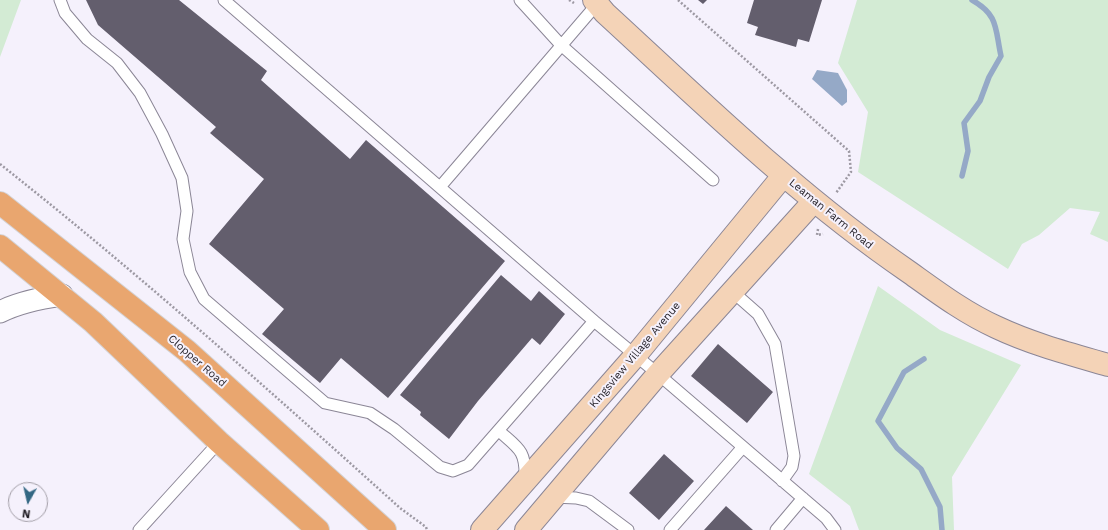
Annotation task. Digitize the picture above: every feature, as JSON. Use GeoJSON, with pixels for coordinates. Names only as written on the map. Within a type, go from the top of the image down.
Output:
{"type":"FeatureCollection","features":[{"type":"Feature","properties":{"kind":"main road","name":"Clopper Road"},"geometry":{"type":"LineString","coordinates":[[0,203],[187,351],[385,530]]}},
{"type":"Feature","properties":{"kind":"main road"},"geometry":{"type":"LineString","coordinates":[[0,246],[93,322],[219,442],[318,530]]}},
{"type":"Feature","properties":{"kind":"street","name":"Leaman Farm Road"},"geometry":{"type":"LineString","coordinates":[[595,2],[605,13],[783,176],[878,251],[957,306],[994,326],[1040,346],[1108,365]]}},
{"type":"Feature","properties":{"kind":"street","name":"Kingsview Village Avenue"},"geometry":{"type":"LineString","coordinates":[[482,530],[635,356],[783,176]]}},
{"type":"Feature","properties":{"kind":"street"},"geometry":{"type":"LineString","coordinates":[[526,530],[658,374],[733,292],[820,206]]}},
{"type":"Feature","properties":{"kind":"street"},"geometry":{"type":"LineString","coordinates":[[0,312],[39,298],[62,296]]}},
{"type":"Feature","properties":{"kind":"lane"},"geometry":{"type":"LineString","coordinates":[[60,0],[65,14],[88,39],[117,63],[140,93],[162,134],[182,178],[187,211],[183,239],[190,272],[204,299],[325,403],[370,413],[394,429],[440,467],[453,471],[468,466],[594,322]]}},
{"type":"Feature","properties":{"kind":"lane"},"geometry":{"type":"LineString","coordinates":[[224,0],[594,322],[658,374],[803,498],[826,518],[835,530]]}},
{"type":"Feature","properties":{"kind":"lane"},"geometry":{"type":"LineString","coordinates":[[520,0],[561,45],[713,180]]}},
{"type":"Feature","properties":{"kind":"lane"},"geometry":{"type":"LineString","coordinates":[[440,187],[561,45],[595,2]]}},
{"type":"Feature","properties":{"kind":"lane"},"geometry":{"type":"LineString","coordinates":[[733,292],[758,314],[775,344],[794,456],[792,467],[782,481]]}},
{"type":"Feature","properties":{"kind":"lane"},"geometry":{"type":"LineString","coordinates":[[499,431],[523,453],[525,482]]}},
{"type":"Feature","properties":{"kind":"lane"},"geometry":{"type":"LineString","coordinates":[[140,530],[219,442]]}},
{"type":"Feature","properties":{"kind":"lane"},"geometry":{"type":"LineString","coordinates":[[670,530],[743,447]]}},
{"type":"Feature","properties":{"kind":"lane"},"geometry":{"type":"LineString","coordinates":[[553,497],[576,498],[589,501],[609,514],[628,530]]}},
{"type":"Feature","properties":{"kind":"lane"},"geometry":{"type":"LineString","coordinates":[[776,530],[803,498]]}},
{"type":"Feature","properties":{"kind":"path"},"geometry":{"type":"LineString","coordinates":[[678,0],[850,151],[852,172],[839,188],[820,206]]}},
{"type":"Feature","properties":{"kind":"path"},"geometry":{"type":"LineString","coordinates":[[0,164],[60,212],[170,305],[400,508],[426,527],[427,530]]}},
{"type":"Feature","properties":{"kind":"green space"},"geometry":{"type":"Polygon","coordinates":[[[0,0],[21,0],[0,57],[0,0]]]}},
{"type":"Feature","properties":{"kind":"green space"},"geometry":{"type":"Polygon","coordinates":[[[857,0],[1108,0],[1108,242],[1090,234],[1100,212],[1070,208],[1039,235],[1022,244],[1008,269],[858,172],[868,112],[838,63],[857,0]]]}},
{"type":"Feature","properties":{"kind":"green space"},"geometry":{"type":"Polygon","coordinates":[[[878,286],[940,330],[1021,365],[952,477],[954,530],[859,530],[850,506],[809,474],[878,286]]]}},
{"type":"Feature","properties":{"kind":"water"},"geometry":{"type":"Polygon","coordinates":[[[817,70],[838,73],[847,90],[847,102],[842,106],[812,79],[817,70]]]}},
{"type":"Feature","properties":{"kind":"building"},"geometry":{"type":"Polygon","coordinates":[[[86,0],[179,0],[267,71],[261,80],[350,159],[366,140],[505,261],[388,398],[341,358],[320,383],[262,334],[284,309],[209,244],[264,179],[210,133],[216,127],[98,25],[86,0]]]}},
{"type":"Feature","properties":{"kind":"building"},"geometry":{"type":"Polygon","coordinates":[[[698,0],[707,0],[703,4],[698,0]]]}},
{"type":"Feature","properties":{"kind":"building"},"geometry":{"type":"Polygon","coordinates":[[[754,0],[822,0],[809,42],[798,39],[796,47],[755,35],[758,27],[747,23],[754,0]]]}},
{"type":"Feature","properties":{"kind":"building"},"geometry":{"type":"Polygon","coordinates":[[[501,275],[531,301],[539,291],[565,314],[540,345],[532,338],[478,401],[449,439],[420,415],[421,412],[400,395],[501,275]]]}},
{"type":"Feature","properties":{"kind":"building"},"geometry":{"type":"Polygon","coordinates":[[[718,344],[773,392],[747,423],[691,376],[718,344]]]}},
{"type":"Feature","properties":{"kind":"building"},"geometry":{"type":"Polygon","coordinates":[[[664,454],[694,481],[659,520],[629,493],[664,454]]]}},
{"type":"Feature","properties":{"kind":"building"},"geometry":{"type":"Polygon","coordinates":[[[726,506],[753,530],[704,530],[726,506]]]}},
{"type":"Feature","properties":{"kind":"waterway"},"geometry":{"type":"LineString","coordinates":[[962,176],[968,151],[964,123],[980,101],[989,77],[1001,56],[996,30],[991,17],[987,11],[972,0]]}},
{"type":"Feature","properties":{"kind":"waterway"},"geometry":{"type":"LineString","coordinates":[[924,359],[904,372],[878,421],[897,448],[921,469],[940,507],[942,530]]}}]}
